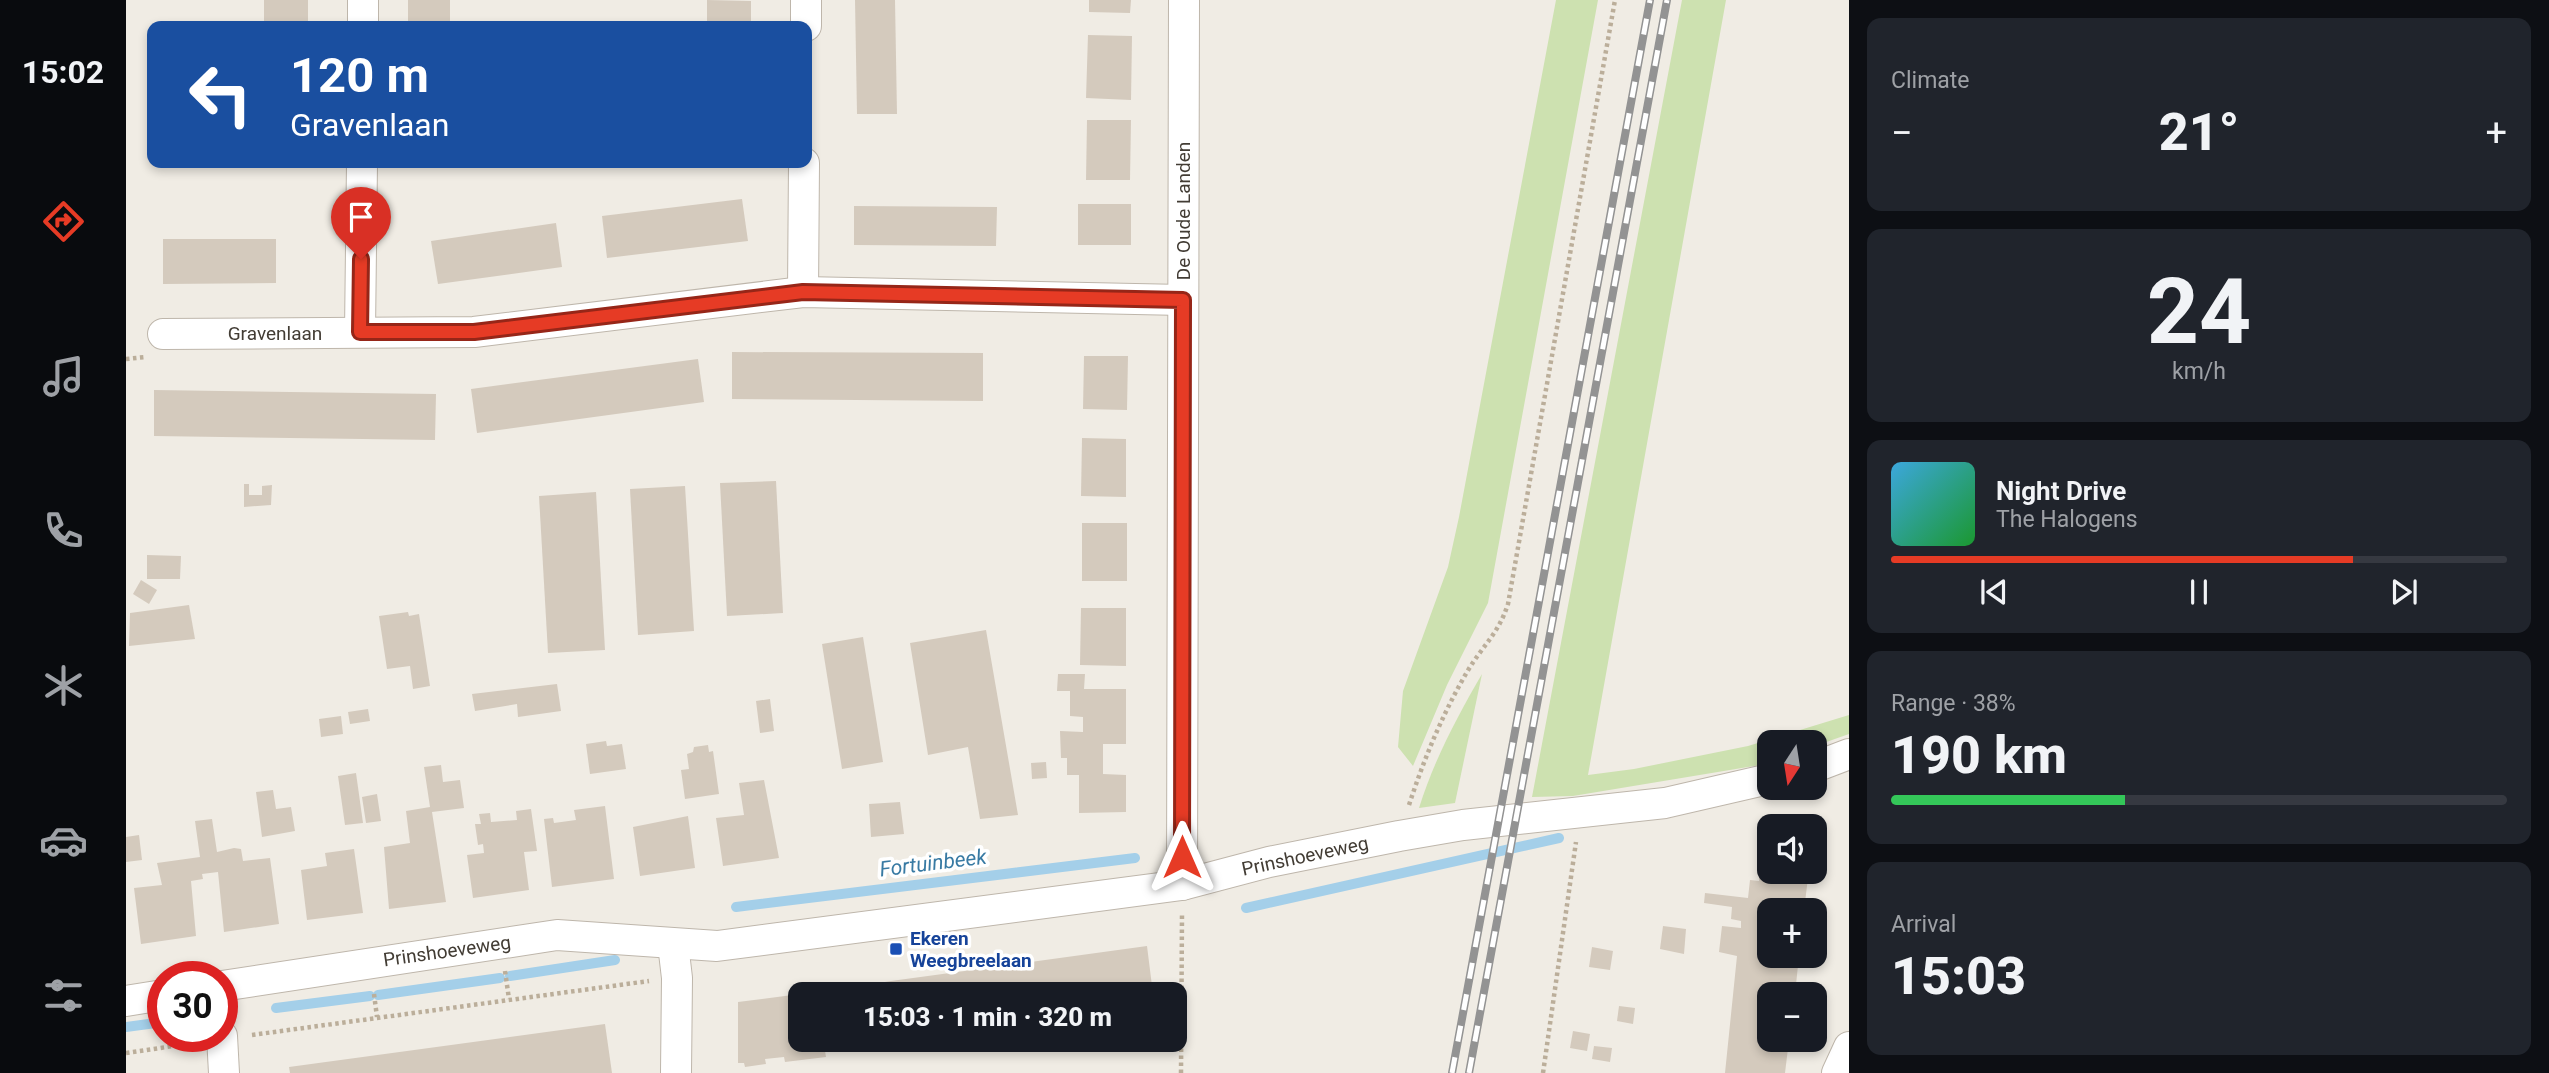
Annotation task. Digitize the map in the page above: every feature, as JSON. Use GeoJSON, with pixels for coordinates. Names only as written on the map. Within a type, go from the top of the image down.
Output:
{"type":"FeatureCollection","features":[{"type":"Feature","properties":{"kind":"street"},"geometry":{"type":"LineString","coordinates":[[363,0],[363,21]]}},
{"type":"Feature","properties":{"kind":"street"},"geometry":{"type":"LineString","coordinates":[[806,0],[806,21]]}},
{"type":"Feature","properties":{"kind":"street","name":"De Oude Landen"},"geometry":{"type":"LineString","coordinates":[[1182,885],[1185,0]]}},
{"type":"Feature","properties":{"kind":"street"},"geometry":{"type":"LineString","coordinates":[[360,332],[362,168]]}},
{"type":"Feature","properties":{"kind":"street"},"geometry":{"type":"LineString","coordinates":[[803,292],[804,168]]}},
{"type":"Feature","properties":{"kind":"street","name":"Gravenlaan"},"geometry":{"type":"LineString","coordinates":[[163,334],[474,332],[803,292],[1183,300]]}},
{"type":"Feature","properties":{"kind":"street"},"geometry":{"type":"LineString","coordinates":[[1827,762],[1849,754]]}},
{"type":"Feature","properties":{"kind":"street","name":"Prinshoeveweg"},"geometry":{"type":"LineString","coordinates":[[238,984],[557,935],[675,959],[717,946],[1182,885],[1269,862],[1399,836],[1463,825],[1665,803],[1757,782]]}},
{"type":"Feature","properties":{"kind":"street"},"geometry":{"type":"LineString","coordinates":[[675,959],[676,1073]]}},
{"type":"Feature","properties":{"kind":"street"},"geometry":{"type":"LineString","coordinates":[[126,1001],[147,998]]}},
{"type":"Feature","properties":{"kind":"street"},"geometry":{"type":"LineString","coordinates":[[1837,1073],[1849,1046]]}},
{"type":"Feature","properties":{"kind":"street"},"geometry":{"type":"LineString","coordinates":[[222,1052],[223,1073]]}},
{"type":"Feature","properties":{"kind":"path"},"geometry":{"type":"LineString","coordinates":[[1399,836],[1423,761],[1440,722],[1469,668],[1495,634],[1508,604],[1615,0]]}},
{"type":"Feature","properties":{"kind":"path"},"geometry":{"type":"LineString","coordinates":[[1543,1073],[1581,813]]}},
{"type":"Feature","properties":{"kind":"path"},"geometry":{"type":"LineString","coordinates":[[1181,1073],[1182,885]]}},
{"type":"Feature","properties":{"kind":"path"},"geometry":{"type":"LineString","coordinates":[[238,1035],[509,999],[675,959]]}},
{"type":"Feature","properties":{"kind":"path"},"geometry":{"type":"LineString","coordinates":[[504,965],[509,999]]}},
{"type":"Feature","properties":{"kind":"path"},"geometry":{"type":"LineString","coordinates":[[373,985],[377,1017]]}},
{"type":"Feature","properties":{"kind":"path"},"geometry":{"type":"LineString","coordinates":[[126,1053],[147,1050]]}},
{"type":"Feature","properties":{"kind":"green space"},"geometry":{"type":"Polygon","coordinates":[[[1556,0],[1598,0],[1488,603],[1447,685],[1413,766],[1398,747],[1403,691],[1448,567],[1556,0]]]}},
{"type":"Feature","properties":{"kind":"green space"},"geometry":{"type":"Polygon","coordinates":[[[1682,0],[1726,0],[1588,775],[1634,769],[1757,743],[1757,765],[1573,796],[1532,797],[1682,0]]]}},
{"type":"Feature","properties":{"kind":"green space"},"geometry":{"type":"Polygon","coordinates":[[[1482,674],[1455,803],[1419,808],[1447,739],[1482,674]]]}},
{"type":"Feature","properties":{"kind":"green space"},"geometry":{"type":"Polygon","coordinates":[[[1849,715],[1849,734],[1827,742],[1827,730],[1800,730],[1849,715]]]}},
{"type":"Feature","properties":{"kind":"building"},"geometry":{"type":"Polygon","coordinates":[[[264,0],[308,0],[308,21],[264,21],[264,0]]]}},
{"type":"Feature","properties":{"kind":"building"},"geometry":{"type":"Polygon","coordinates":[[[408,0],[450,0],[450,21],[408,21],[408,0]]]}},
{"type":"Feature","properties":{"kind":"building"},"geometry":{"type":"Polygon","coordinates":[[[707,0],[751,1],[751,21],[707,21],[707,0]]]}},
{"type":"Feature","properties":{"kind":"building"},"geometry":{"type":"Polygon","coordinates":[[[855,0],[895,0],[897,114],[857,114],[855,0]]]}},
{"type":"Feature","properties":{"kind":"building"},"geometry":{"type":"Polygon","coordinates":[[[1089,0],[1131,0],[1130,13],[1089,12],[1089,0]]]}},
{"type":"Feature","properties":{"kind":"building"},"geometry":{"type":"Polygon","coordinates":[[[1088,35],[1132,36],[1131,100],[1086,98],[1088,35]]]}},
{"type":"Feature","properties":{"kind":"building"},"geometry":{"type":"Polygon","coordinates":[[[1087,120],[1131,120],[1130,180],[1086,180],[1087,120]]]}},
{"type":"Feature","properties":{"kind":"building"},"geometry":{"type":"Polygon","coordinates":[[[742,199],[748,241],[607,258],[602,216],[742,199]]]}},
{"type":"Feature","properties":{"kind":"building"},"geometry":{"type":"Polygon","coordinates":[[[1078,204],[1131,204],[1131,245],[1078,245],[1078,204]]]}},
{"type":"Feature","properties":{"kind":"building"},"geometry":{"type":"Polygon","coordinates":[[[854,206],[997,207],[996,246],[854,245],[854,206]]]}},
{"type":"Feature","properties":{"kind":"building"},"geometry":{"type":"Polygon","coordinates":[[[556,223],[562,267],[438,284],[431,241],[556,223]]]}},
{"type":"Feature","properties":{"kind":"building"},"geometry":{"type":"Polygon","coordinates":[[[163,239],[276,239],[276,283],[163,284],[163,239]]]}},
{"type":"Feature","properties":{"kind":"building"},"geometry":{"type":"Polygon","coordinates":[[[732,352],[983,353],[983,401],[732,399],[732,352]]]}},
{"type":"Feature","properties":{"kind":"building"},"geometry":{"type":"Polygon","coordinates":[[[1084,356],[1128,356],[1127,410],[1083,409],[1084,356]]]}},
{"type":"Feature","properties":{"kind":"building"},"geometry":{"type":"Polygon","coordinates":[[[698,359],[704,402],[477,433],[471,389],[698,359]]]}},
{"type":"Feature","properties":{"kind":"building"},"geometry":{"type":"Polygon","coordinates":[[[154,390],[436,394],[435,440],[154,436],[154,390]]]}},
{"type":"Feature","properties":{"kind":"building"},"geometry":{"type":"Polygon","coordinates":[[[1082,438],[1126,439],[1126,497],[1081,496],[1082,438]]]}},
{"type":"Feature","properties":{"kind":"building"},"geometry":{"type":"Polygon","coordinates":[[[776,481],[783,613],[727,616],[720,483],[776,481]]]}},
{"type":"Feature","properties":{"kind":"building"},"geometry":{"type":"Polygon","coordinates":[[[244,484],[249,484],[249,495],[262,495],[262,486],[272,485],[271,505],[244,507],[244,484]]]}},
{"type":"Feature","properties":{"kind":"building"},"geometry":{"type":"Polygon","coordinates":[[[685,486],[694,631],[638,635],[630,489],[685,486]]]}},
{"type":"Feature","properties":{"kind":"building"},"geometry":{"type":"Polygon","coordinates":[[[596,492],[605,650],[548,653],[539,496],[596,492]]]}},
{"type":"Feature","properties":{"kind":"building"},"geometry":{"type":"Polygon","coordinates":[[[1082,523],[1127,523],[1127,581],[1082,581],[1082,523]]]}},
{"type":"Feature","properties":{"kind":"building"},"geometry":{"type":"Polygon","coordinates":[[[147,555],[181,556],[180,579],[147,579],[147,555]]]}},
{"type":"Feature","properties":{"kind":"building"},"geometry":{"type":"Polygon","coordinates":[[[141,580],[157,590],[149,604],[133,594],[141,580]]]}},
{"type":"Feature","properties":{"kind":"building"},"geometry":{"type":"Polygon","coordinates":[[[189,605],[195,639],[129,646],[130,613],[189,605]]]}},
{"type":"Feature","properties":{"kind":"building"},"geometry":{"type":"Polygon","coordinates":[[[1081,608],[1126,608],[1126,666],[1080,665],[1081,608]]]}},
{"type":"Feature","properties":{"kind":"building"},"geometry":{"type":"Polygon","coordinates":[[[408,612],[409,616],[419,614],[430,686],[413,689],[410,666],[387,669],[379,616],[408,612]]]}},
{"type":"Feature","properties":{"kind":"building"},"geometry":{"type":"Polygon","coordinates":[[[986,630],[1018,815],[980,819],[968,747],[928,755],[910,643],[986,630]]]}},
{"type":"Feature","properties":{"kind":"building"},"geometry":{"type":"Polygon","coordinates":[[[863,637],[883,762],[842,769],[822,644],[863,637]]]}},
{"type":"Feature","properties":{"kind":"building"},"geometry":{"type":"Polygon","coordinates":[[[1058,674],[1085,674],[1084,689],[1126,689],[1126,744],[1103,744],[1103,774],[1126,775],[1126,812],[1079,813],[1079,775],[1067,775],[1067,758],[1061,758],[1060,731],[1083,732],[1083,717],[1070,716],[1070,691],[1057,691],[1058,674]]]}},
{"type":"Feature","properties":{"kind":"building"},"geometry":{"type":"Polygon","coordinates":[[[557,684],[561,711],[518,717],[517,704],[475,711],[472,694],[557,684]]]}},
{"type":"Feature","properties":{"kind":"building"},"geometry":{"type":"Polygon","coordinates":[[[770,699],[774,731],[760,733],[756,701],[770,699]]]}},
{"type":"Feature","properties":{"kind":"building"},"geometry":{"type":"Polygon","coordinates":[[[368,709],[370,721],[350,724],[348,712],[368,709]]]}},
{"type":"Feature","properties":{"kind":"building"},"geometry":{"type":"Polygon","coordinates":[[[341,716],[343,734],[321,737],[319,719],[341,716]]]}},
{"type":"Feature","properties":{"kind":"building"},"geometry":{"type":"Polygon","coordinates":[[[606,741],[607,746],[622,744],[626,769],[590,774],[586,744],[606,741]]]}},
{"type":"Feature","properties":{"kind":"building"},"geometry":{"type":"Polygon","coordinates":[[[708,745],[709,752],[713,751],[719,794],[685,799],[681,770],[689,769],[687,754],[693,752],[694,747],[708,745]]]}},
{"type":"Feature","properties":{"kind":"building"},"geometry":{"type":"Polygon","coordinates":[[[1046,762],[1047,778],[1032,779],[1031,763],[1046,762]]]}},
{"type":"Feature","properties":{"kind":"building"},"geometry":{"type":"Polygon","coordinates":[[[441,765],[443,782],[460,780],[464,808],[432,812],[446,902],[389,909],[384,847],[410,843],[406,811],[430,807],[424,767],[441,765]]]}},
{"type":"Feature","properties":{"kind":"building"},"geometry":{"type":"Polygon","coordinates":[[[356,773],[363,823],[345,825],[338,776],[356,773]]]}},
{"type":"Feature","properties":{"kind":"building"},"geometry":{"type":"Polygon","coordinates":[[[764,780],[779,858],[723,866],[716,818],[744,815],[739,783],[764,780]]]}},
{"type":"Feature","properties":{"kind":"building"},"geometry":{"type":"Polygon","coordinates":[[[273,790],[276,809],[291,807],[295,831],[262,837],[256,792],[273,790]]]}},
{"type":"Feature","properties":{"kind":"building"},"geometry":{"type":"Polygon","coordinates":[[[377,794],[381,821],[366,823],[362,797],[377,794]]]}},
{"type":"Feature","properties":{"kind":"building"},"geometry":{"type":"Polygon","coordinates":[[[900,802],[904,834],[871,837],[869,804],[900,802]]]}},
{"type":"Feature","properties":{"kind":"building"},"geometry":{"type":"Polygon","coordinates":[[[605,806],[614,879],[552,887],[544,819],[553,818],[554,823],[576,820],[574,810],[605,806]]]}},
{"type":"Feature","properties":{"kind":"building"},"geometry":{"type":"Polygon","coordinates":[[[531,809],[537,851],[524,852],[529,890],[473,898],[467,855],[484,853],[483,844],[478,845],[475,824],[481,824],[479,814],[490,813],[491,822],[517,820],[516,811],[531,809]]]}},
{"type":"Feature","properties":{"kind":"building"},"geometry":{"type":"Polygon","coordinates":[[[688,816],[695,868],[640,876],[633,827],[688,816]]]}},
{"type":"Feature","properties":{"kind":"building"},"geometry":{"type":"Polygon","coordinates":[[[212,819],[217,852],[241,849],[243,861],[270,858],[279,924],[224,932],[218,872],[202,874],[203,879],[191,881],[196,936],[141,944],[134,888],[162,885],[157,863],[200,857],[195,821],[212,819]]]}},
{"type":"Feature","properties":{"kind":"building"},"geometry":{"type":"Polygon","coordinates":[[[139,835],[142,860],[126,862],[126,837],[139,835]]]}},
{"type":"Feature","properties":{"kind":"building"},"geometry":{"type":"Polygon","coordinates":[[[354,849],[363,913],[307,920],[301,870],[327,866],[325,853],[354,849]]]}},
{"type":"Feature","properties":{"kind":"building"},"geometry":{"type":"Polygon","coordinates":[[[1750,880],[1757,881],[1757,884],[1807,884],[1806,898],[1757,898],[1757,968],[1798,968],[1796,982],[1757,982],[1757,1052],[1788,1052],[1785,1073],[1725,1073],[1737,956],[1719,952],[1722,926],[1741,928],[1741,921],[1731,919],[1732,907],[1704,903],[1705,893],[1748,898],[1750,880]]]}},
{"type":"Feature","properties":{"kind":"building"},"geometry":{"type":"Polygon","coordinates":[[[1663,926],[1686,929],[1684,954],[1660,949],[1663,926]]]}},
{"type":"Feature","properties":{"kind":"building"},"geometry":{"type":"Polygon","coordinates":[[[1147,946],[1152,982],[885,982],[1147,946]]]}},
{"type":"Feature","properties":{"kind":"building"},"geometry":{"type":"Polygon","coordinates":[[[1592,947],[1613,951],[1610,970],[1589,967],[1592,947]]]}},
{"type":"Feature","properties":{"kind":"building"},"geometry":{"type":"Polygon","coordinates":[[[788,996],[788,1052],[825,1052],[826,1057],[785,1062],[784,1057],[765,1059],[766,1064],[745,1067],[744,1063],[738,1063],[738,1002],[788,996]]]}},
{"type":"Feature","properties":{"kind":"building"},"geometry":{"type":"Polygon","coordinates":[[[1619,1006],[1635,1008],[1633,1024],[1617,1021],[1619,1006]]]}},
{"type":"Feature","properties":{"kind":"building"},"geometry":{"type":"Polygon","coordinates":[[[605,1024],[612,1073],[290,1073],[289,1067],[605,1024]]]}},
{"type":"Feature","properties":{"kind":"building"},"geometry":{"type":"Polygon","coordinates":[[[1573,1031],[1590,1034],[1587,1051],[1570,1048],[1573,1031]]]}},
{"type":"Feature","properties":{"kind":"building"},"geometry":{"type":"Polygon","coordinates":[[[1594,1046],[1612,1048],[1610,1062],[1592,1059],[1594,1046]]]}},
{"type":"Feature","properties":{"kind":"waterway","name":"Fortuinbeek"},"geometry":{"type":"LineString","coordinates":[[1246,908],[1559,838]]}},
{"type":"Feature","properties":{"kind":"waterway","name":"Fortuinbeek"},"geometry":{"type":"LineString","coordinates":[[736,907],[1135,858]]}},
{"type":"Feature","properties":{"kind":"waterway","name":"Fortuinbeek"},"geometry":{"type":"LineString","coordinates":[[510,976],[615,960]]}},
{"type":"Feature","properties":{"kind":"waterway","name":"Fortuinbeek"},"geometry":{"type":"LineString","coordinates":[[378,995],[500,978]]}},
{"type":"Feature","properties":{"kind":"waterway","name":"Fortuinbeek"},"geometry":{"type":"LineString","coordinates":[[276,1008],[370,996]]}},
{"type":"Feature","properties":{"kind":"waterway","name":"Fortuinbeek"},"geometry":{"type":"LineString","coordinates":[[126,1027],[147,1024]]}},
{"type":"Feature","properties":{"kind":"railway"},"geometry":{"type":"LineString","coordinates":[[1452,1073],[1650,0]]}},
{"type":"Feature","properties":{"kind":"railway"},"geometry":{"type":"LineString","coordinates":[[1469,1073],[1667,0]]}},
{"type":"Feature","properties":{"kind":"place","name":"Ekeren Weegbreelaan"},"geometry":{"type":"Point","coordinates":[896,949]}},
{"type":"Feature","properties":{"kind":"route"},"geometry":{"type":"LineString","coordinates":[[361,259],[360,332],[474,332],[803,292],[1183,300],[1182,857]]}}]}
